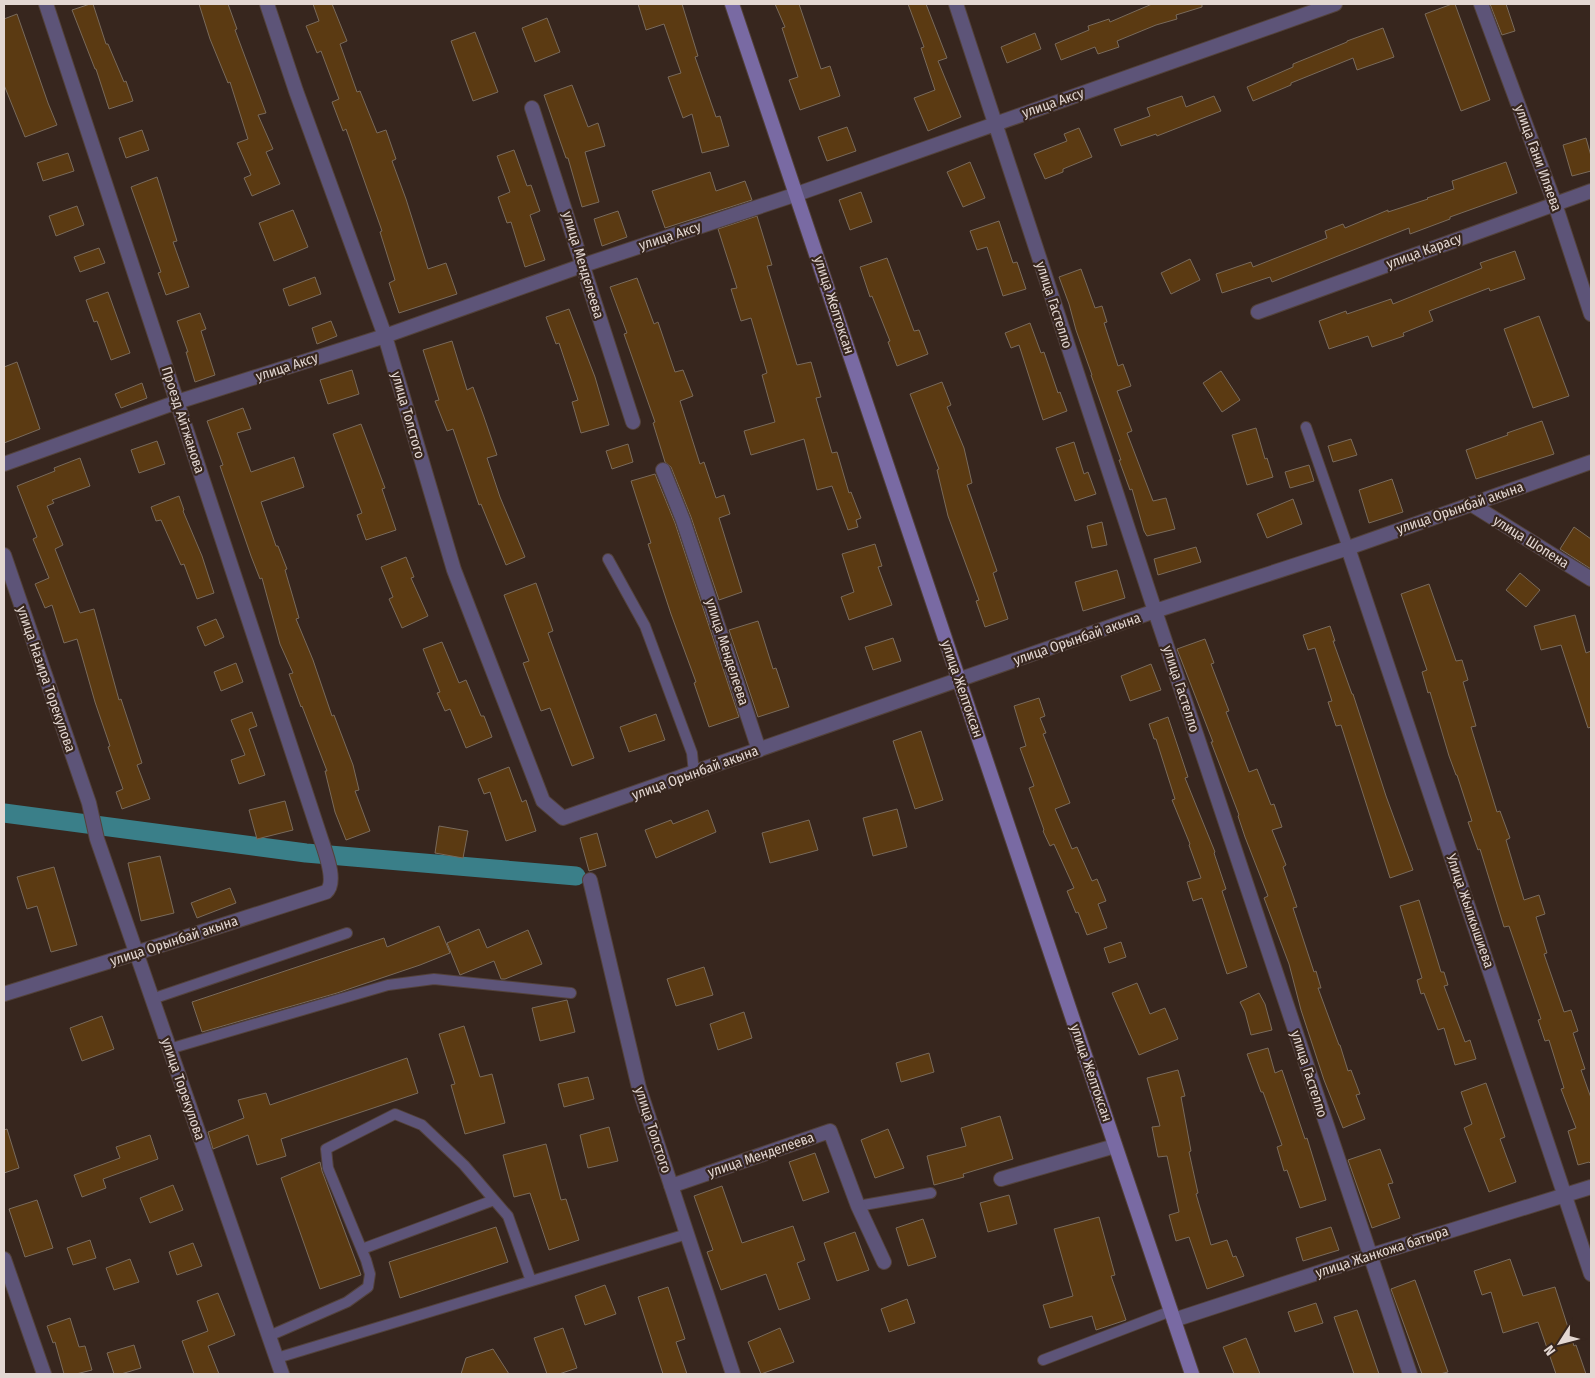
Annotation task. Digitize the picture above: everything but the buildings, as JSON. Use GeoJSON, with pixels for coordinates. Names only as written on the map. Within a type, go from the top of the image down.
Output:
{"type":"FeatureCollection","features":[{"type":"Feature","properties":{"kind":"main road","name":"улица Желтоксан"},"geometry":{"type":"LineString","coordinates":[[732,4],[1192,1374]]}},
{"type":"Feature","properties":{"kind":"street","name":"Проезд Айтжанова"},"geometry":{"type":"LineString","coordinates":[[46,4],[320,836],[331,875]]}},
{"type":"Feature","properties":{"kind":"street","name":"улица Толстого"},"geometry":{"type":"LineString","coordinates":[[267,4],[296,91],[385,336],[454,570],[543,801],[563,818]]}},
{"type":"Feature","properties":{"kind":"street","name":"улица Гастелло"},"geometry":{"type":"LineString","coordinates":[[956,4],[1155,611],[1410,1374]]}},
{"type":"Feature","properties":{"kind":"street","name":"улица Аксу"},"geometry":{"type":"LineString","coordinates":[[4,464],[177,402],[385,336],[584,265],[797,194],[1335,4]]}},
{"type":"Feature","properties":{"kind":"street","name":"улица Гани Иляева"},"geometry":{"type":"LineString","coordinates":[[1481,4],[1554,204],[1591,314]]}},
{"type":"Feature","properties":{"kind":"street","name":"улица Менделеева"},"geometry":{"type":"LineString","coordinates":[[532,108],[633,422]]}},
{"type":"Feature","properties":{"kind":"street","name":"улица Карасу"},"geometry":{"type":"LineString","coordinates":[[1258,312],[1591,191]]}},
{"type":"Feature","properties":{"kind":"street","name":"улица Орынбай акына"},"geometry":{"type":"LineString","coordinates":[[563,818],[1155,611],[1348,548],[1591,462]]}},
{"type":"Feature","properties":{"kind":"street","name":"улица Менделеева"},"geometry":{"type":"LineString","coordinates":[[663,470],[683,520],[759,750]]}},
{"type":"Feature","properties":{"kind":"street","name":"улица Шопена"},"geometry":{"type":"LineString","coordinates":[[1471,504],[1591,579]]}},
{"type":"Feature","properties":{"kind":"street","name":"Улица Жылкышиева"},"geometry":{"type":"LineString","coordinates":[[1348,548],[1591,1274]]}},
{"type":"Feature","properties":{"kind":"street","name":"улица Назира Торекулова"},"geometry":{"type":"LineString","coordinates":[[4,555],[89,803]]}},
{"type":"Feature","properties":{"kind":"street","name":"улица Торекулова"},"geometry":{"type":"LineString","coordinates":[[89,803],[97,839],[282,1374]]}},
{"type":"Feature","properties":{"kind":"street","name":"улица Орынбай акына"},"geometry":{"type":"LineString","coordinates":[[4,994],[136,954],[326,892],[330,889],[331,875]]}},
{"type":"Feature","properties":{"kind":"street","name":"улица Толстого"},"geometry":{"type":"LineString","coordinates":[[590,880],[639,1088],[733,1374]]}},
{"type":"Feature","properties":{"kind":"street","name":"улица Менделеева"},"geometry":{"type":"LineString","coordinates":[[671,1186],[830,1131],[858,1206],[884,1262]]}},
{"type":"Feature","properties":{"kind":"street"},"geometry":{"type":"LineString","coordinates":[[1001,1179],[1116,1146]]}},
{"type":"Feature","properties":{"kind":"street","name":"улица Жанкожа батыра"},"geometry":{"type":"LineString","coordinates":[[1173,1316],[1591,1187]]}},
{"type":"Feature","properties":{"kind":"street"},"geometry":{"type":"LineString","coordinates":[[4,1259],[44,1374]]}},
{"type":"Feature","properties":{"kind":"lane"},"geometry":{"type":"LineString","coordinates":[[1306,427],[1348,548]]}},
{"type":"Feature","properties":{"kind":"lane"},"geometry":{"type":"LineString","coordinates":[[608,559],[645,626],[692,753],[694,773]]}},
{"type":"Feature","properties":{"kind":"lane"},"geometry":{"type":"LineString","coordinates":[[152,999],[347,933]]}},
{"type":"Feature","properties":{"kind":"lane"},"geometry":{"type":"LineString","coordinates":[[169,1049],[388,985],[406,982],[434,979],[571,993]]}},
{"type":"Feature","properties":{"kind":"lane"},"geometry":{"type":"LineString","coordinates":[[269,1336],[347,1302],[368,1287],[370,1274],[362,1249],[328,1168],[326,1149],[395,1114],[422,1125],[464,1165],[508,1216],[531,1281]]}},
{"type":"Feature","properties":{"kind":"lane"},"geometry":{"type":"LineString","coordinates":[[858,1206],[931,1193]]}},
{"type":"Feature","properties":{"kind":"lane"},"geometry":{"type":"LineString","coordinates":[[362,1249],[494,1200]]}},
{"type":"Feature","properties":{"kind":"lane"},"geometry":{"type":"LineString","coordinates":[[277,1358],[687,1234]]}},
{"type":"Feature","properties":{"kind":"lane"},"geometry":{"type":"LineString","coordinates":[[1043,1360],[1173,1316]]}},
{"type":"Feature","properties":{"kind":"waterway"},"geometry":{"type":"LineString","coordinates":[[4,813],[306,853],[576,876]]}}]}
